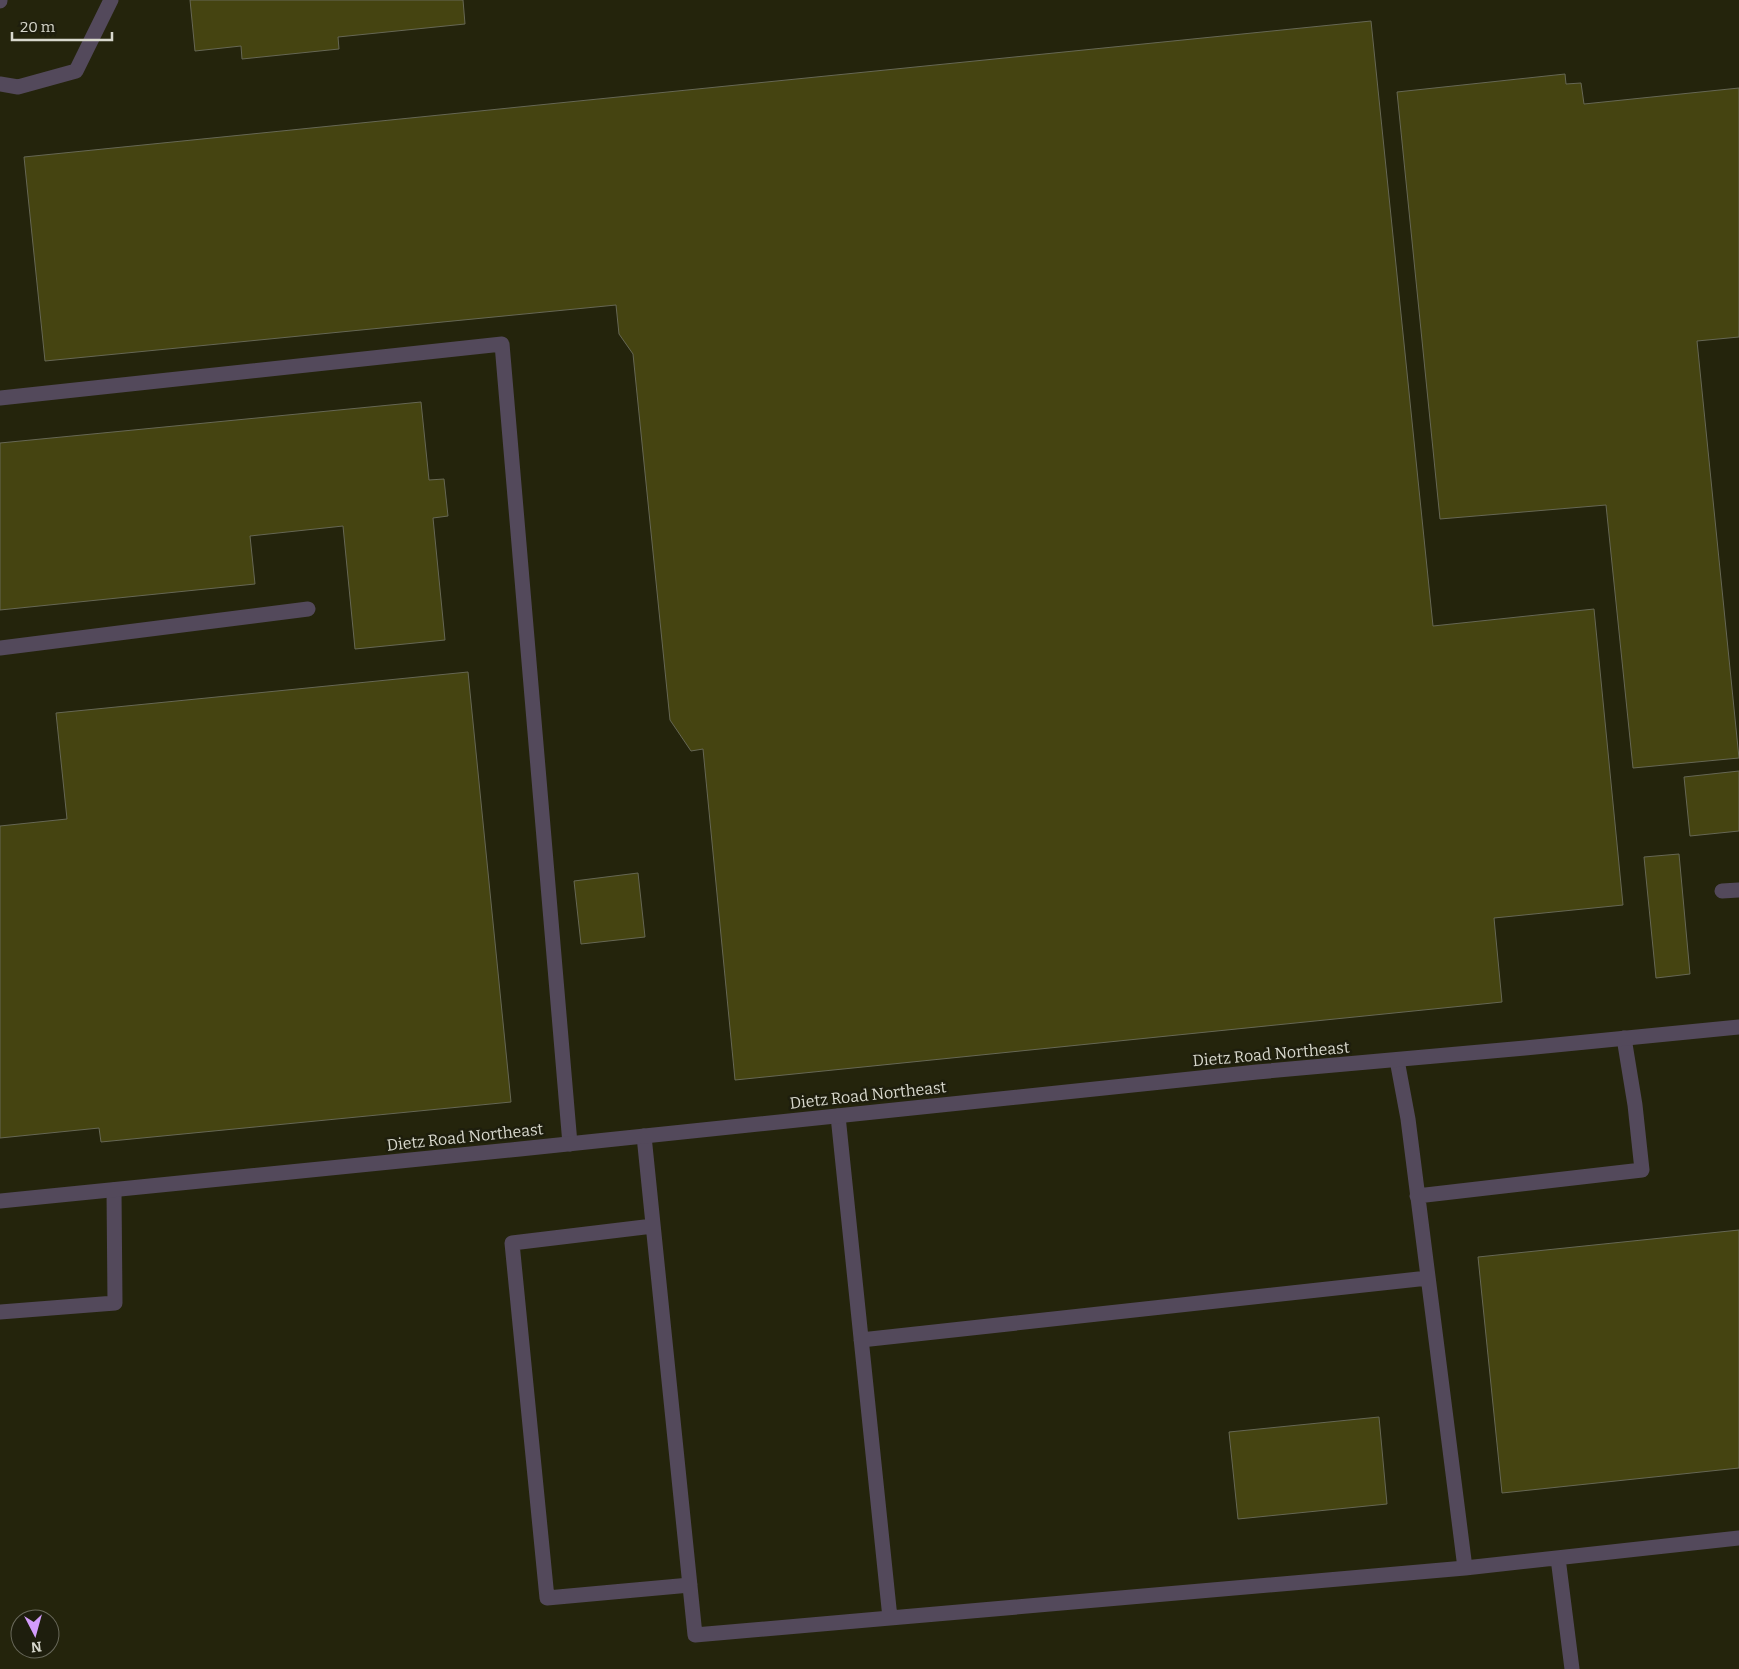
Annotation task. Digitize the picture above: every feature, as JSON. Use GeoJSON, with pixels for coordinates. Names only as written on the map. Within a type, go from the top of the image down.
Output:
{"type":"FeatureCollection","features":[{"type":"Feature","properties":{"kind":"street"},"geometry":{"type":"LineString","coordinates":[[0,84],[18,87],[76,72],[111,0]]}},
{"type":"Feature","properties":{"kind":"street"},"geometry":{"type":"LineString","coordinates":[[0,398],[502,344],[570,1144]]}},
{"type":"Feature","properties":{"kind":"street"},"geometry":{"type":"LineString","coordinates":[[0,648],[308,609]]}},
{"type":"Feature","properties":{"kind":"street"},"geometry":{"type":"LineString","coordinates":[[1722,891],[1739,890]]}},
{"type":"Feature","properties":{"kind":"street","name":"Dietz Road Northeast"},"geometry":{"type":"LineString","coordinates":[[0,1201],[1257,1072],[1739,1027]]}},
{"type":"Feature","properties":{"kind":"street"},"geometry":{"type":"LineString","coordinates":[[1417,1196],[1642,1170],[1635,1105],[1624,1038]]}},
{"type":"Feature","properties":{"kind":"street"},"geometry":{"type":"LineString","coordinates":[[1397,1060],[1408,1119],[1465,1568]]}},
{"type":"Feature","properties":{"kind":"street"},"geometry":{"type":"LineString","coordinates":[[838,1116],[890,1618]]}},
{"type":"Feature","properties":{"kind":"street"},"geometry":{"type":"LineString","coordinates":[[644,1136],[695,1635],[1465,1568],[1739,1538]]}},
{"type":"Feature","properties":{"kind":"street"},"geometry":{"type":"LineString","coordinates":[[0,1312],[115,1303],[114,1190]]}},
{"type":"Feature","properties":{"kind":"street"},"geometry":{"type":"LineString","coordinates":[[653,1226],[512,1244],[547,1598],[690,1585]]}},
{"type":"Feature","properties":{"kind":"street"},"geometry":{"type":"LineString","coordinates":[[862,1340],[1428,1278]]}},
{"type":"Feature","properties":{"kind":"street"},"geometry":{"type":"LineString","coordinates":[[1558,1558],[1572,1669]]}},
{"type":"Feature","properties":{"kind":"shaded area"},"geometry":{"type":"Polygon","coordinates":[[[0,0],[1739,0],[1739,1669],[0,1669],[0,0]]]}},
{"type":"Feature","properties":{"kind":"building"},"geometry":{"type":"Polygon","coordinates":[[[190,0],[463,0],[465,24],[338,37],[339,49],[242,59],[241,46],[195,51],[190,0]]]}},
{"type":"Feature","properties":{"kind":"building"},"geometry":{"type":"Polygon","coordinates":[[[1371,21],[1433,626],[1594,609],[1623,905],[1494,918],[1502,1002],[735,1080],[703,749],[691,751],[670,720],[633,354],[619,334],[616,305],[45,361],[24,157],[1371,21]]]}},
{"type":"Feature","properties":{"kind":"building"},"geometry":{"type":"Polygon","coordinates":[[[1565,74],[1566,84],[1581,83],[1584,104],[1739,88],[1739,337],[1697,341],[1739,758],[1633,768],[1606,505],[1440,519],[1397,92],[1565,74]]]}},
{"type":"Feature","properties":{"kind":"building"},"geometry":{"type":"Polygon","coordinates":[[[421,402],[429,480],[444,479],[448,516],[433,518],[445,640],[355,649],[343,526],[250,536],[255,584],[0,610],[0,443],[421,402]]]}},
{"type":"Feature","properties":{"kind":"building"},"geometry":{"type":"Polygon","coordinates":[[[468,672],[511,1102],[101,1142],[99,1128],[0,1138],[0,826],[67,819],[56,713],[468,672]]]}},
{"type":"Feature","properties":{"kind":"building"},"geometry":{"type":"Polygon","coordinates":[[[1739,771],[1739,831],[1690,836],[1684,777],[1739,771]]]}},
{"type":"Feature","properties":{"kind":"building"},"geometry":{"type":"Polygon","coordinates":[[[1679,854],[1690,974],[1656,978],[1644,857],[1679,854]]]}},
{"type":"Feature","properties":{"kind":"building"},"geometry":{"type":"Polygon","coordinates":[[[638,873],[645,937],[581,944],[574,881],[638,873]]]}},
{"type":"Feature","properties":{"kind":"building"},"geometry":{"type":"Polygon","coordinates":[[[1739,1230],[1739,1468],[1502,1493],[1478,1257],[1739,1230]]]}},
{"type":"Feature","properties":{"kind":"building"},"geometry":{"type":"Polygon","coordinates":[[[1379,1417],[1387,1504],[1238,1519],[1229,1432],[1379,1417]]]}}]}
